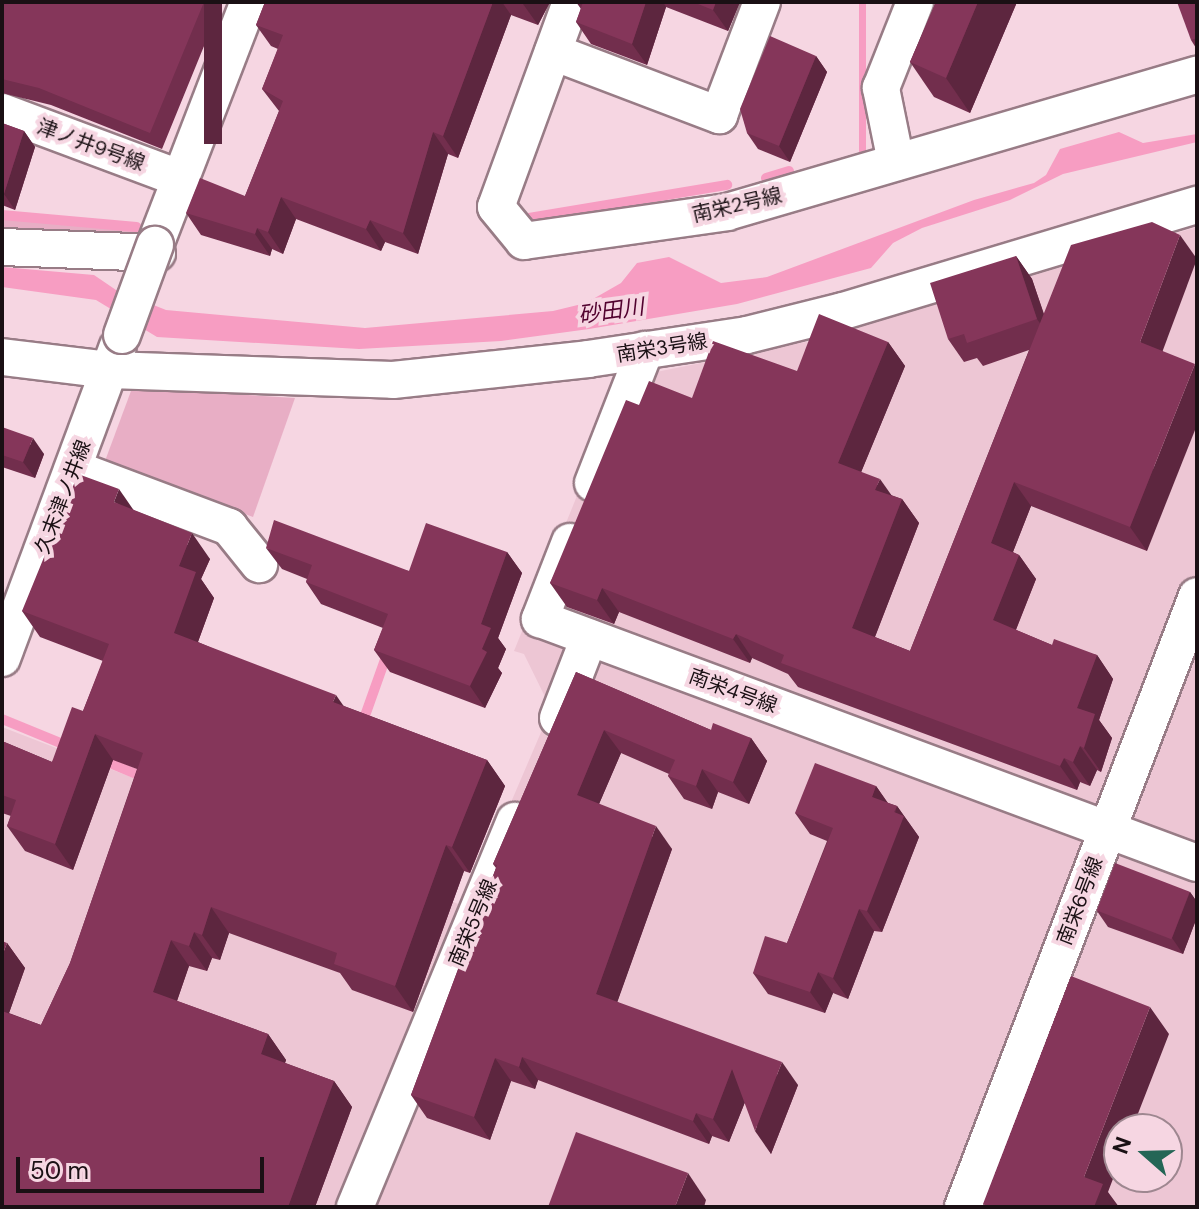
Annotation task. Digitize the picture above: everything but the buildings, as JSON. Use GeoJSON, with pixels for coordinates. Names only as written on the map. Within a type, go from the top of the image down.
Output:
{"type":"FeatureCollection","features":[{"type":"Feature","properties":{"kind":"street"},"geometry":{"type":"LineString","coordinates":[[2,247],[156,249],[249,2]]}},
{"type":"Feature","properties":{"kind":"street","name":"南栄2号線"},"geometry":{"type":"LineString","coordinates":[[571,2],[496,207],[524,241],[727,212],[1197,75]]}},
{"type":"Feature","properties":{"kind":"street"},"geometry":{"type":"LineString","coordinates":[[553,52],[719,115],[762,2]]}},
{"type":"Feature","properties":{"kind":"street"},"geometry":{"type":"LineString","coordinates":[[896,162],[881,88],[915,2]]}},
{"type":"Feature","properties":{"kind":"street","name":"津ノ井9号線"},"geometry":{"type":"LineString","coordinates":[[2,112],[181,179]]}},
{"type":"Feature","properties":{"kind":"street","name":"南栄3号線"},"geometry":{"type":"LineString","coordinates":[[2,357],[110,370],[393,380],[645,350],[747,335],[843,311],[1197,205]]}},
{"type":"Feature","properties":{"kind":"street","name":"久末津ノ井線"},"geometry":{"type":"LineString","coordinates":[[2,658],[156,249]]}},
{"type":"Feature","properties":{"kind":"street","name":"南栄4号線"},"geometry":{"type":"LineString","coordinates":[[645,350],[540,619],[1197,863]]}},
{"type":"Feature","properties":{"kind":"street"},"geometry":{"type":"LineString","coordinates":[[75,469],[229,527],[259,564]]}},
{"type":"Feature","properties":{"kind":"street","name":"南栄6号線"},"geometry":{"type":"LineString","coordinates":[[963,1207],[1197,596]]}},
{"type":"Feature","properties":{"kind":"street"},"geometry":{"type":"LineString","coordinates":[[546,746],[589,638]]}},
{"type":"Feature","properties":{"kind":"street","name":"南栄5号線"},"geometry":{"type":"LineString","coordinates":[[355,1207],[528,790]]}},
{"type":"Feature","properties":{"kind":"shaded area"},"geometry":{"type":"Polygon","coordinates":[[[2,217],[143,230],[139,240],[2,235],[2,217]]]}},
{"type":"Feature","properties":{"kind":"shaded area"},"geometry":{"type":"Polygon","coordinates":[[[1197,227],[1197,1207],[2,1207],[2,727],[466,907],[551,709],[524,654],[514,651],[622,385],[651,373],[811,341],[1197,227]]]}},
{"type":"Feature","properties":{"kind":"shaded area"},"geometry":{"type":"Polygon","coordinates":[[[137,388],[295,398],[253,517],[105,461],[131,391],[137,388]]]}},
{"type":"Feature","properties":{"kind":"water"},"geometry":{"type":"Polygon","coordinates":[[[859,2],[866,2],[866,182],[859,182],[859,2]]]}},
{"type":"Feature","properties":{"kind":"water","name":"砂田川"},"geometry":{"type":"Polygon","coordinates":[[[1119,132],[1143,143],[1197,134],[1197,142],[1063,174],[1010,200],[922,228],[893,243],[871,268],[737,304],[589,329],[501,341],[359,349],[157,337],[96,300],[2,287],[2,267],[94,275],[116,290],[166,310],[365,328],[553,311],[586,303],[621,283],[637,263],[669,257],[721,283],[767,277],[974,200],[1034,183],[1046,175],[1060,149],[1119,132]]]}},
{"type":"Feature","properties":{"kind":"waterway"},"geometry":{"type":"LineString","coordinates":[[766,178],[789,171]]}},
{"type":"Feature","properties":{"kind":"waterway"},"geometry":{"type":"LineString","coordinates":[[529,218],[727,185]]}},
{"type":"Feature","properties":{"kind":"waterway"},"geometry":{"type":"LineString","coordinates":[[2,215],[136,227]]}},
{"type":"Feature","properties":{"kind":"waterway"},"geometry":{"type":"LineString","coordinates":[[361,727],[388,651]]}},
{"type":"Feature","properties":{"kind":"waterway"},"geometry":{"type":"LineString","coordinates":[[2,719],[70,747]]}},
{"type":"Feature","properties":{"kind":"waterway"},"geometry":{"type":"LineString","coordinates":[[100,759],[148,779]]}}]}
